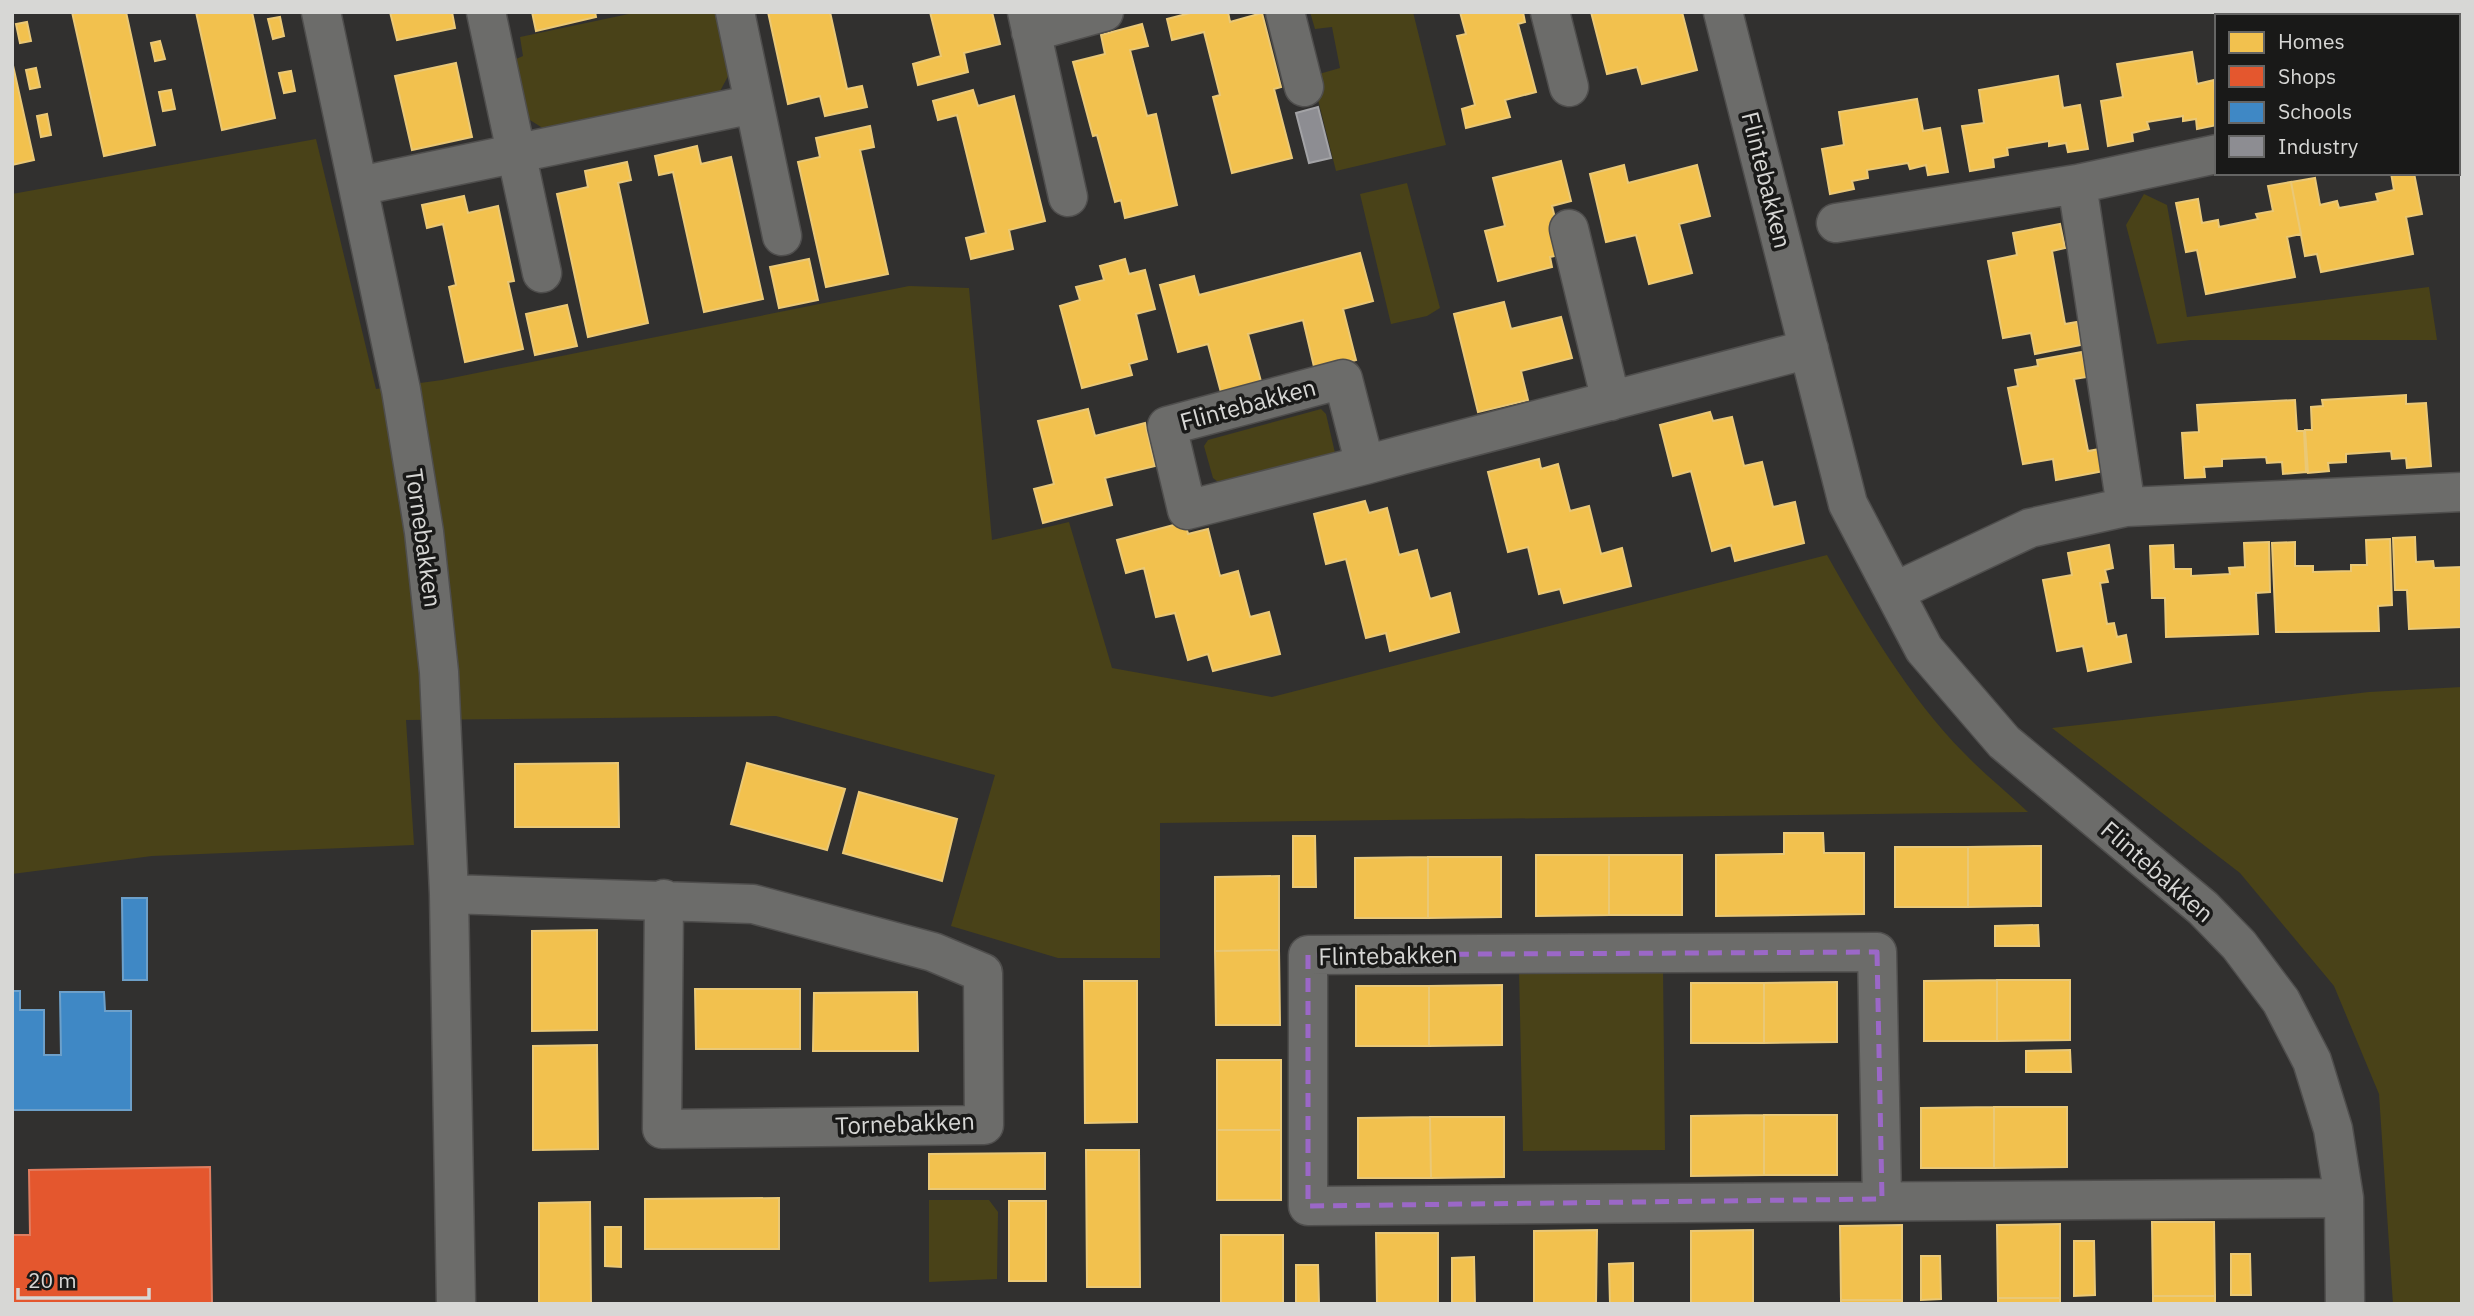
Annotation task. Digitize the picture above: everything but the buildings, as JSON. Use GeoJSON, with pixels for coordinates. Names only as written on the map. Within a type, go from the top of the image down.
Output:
{"type":"FeatureCollection","features":[{"type":"Feature","properties":{"kind":"street","name":"Tornebakken"},"geometry":{"type":"LineString","coordinates":[[321,12],[401,390],[424,532],[439,672],[449,894],[456,1304]]}},
{"type":"Feature","properties":{"kind":"street"},"geometry":{"type":"LineString","coordinates":[[486,12],[542,273]]}},
{"type":"Feature","properties":{"kind":"street"},"geometry":{"type":"LineString","coordinates":[[735,12],[782,236]]}},
{"type":"Feature","properties":{"kind":"street"},"geometry":{"type":"LineString","coordinates":[[1068,197],[1029,22],[1104,12]]}},
{"type":"Feature","properties":{"kind":"street"},"geometry":{"type":"LineString","coordinates":[[1285,12],[1304,86]]}},
{"type":"Feature","properties":{"kind":"street"},"geometry":{"type":"LineString","coordinates":[[1550,12],[1569,87]]}},
{"type":"Feature","properties":{"kind":"street","name":"Flintebakken"},"geometry":{"type":"LineString","coordinates":[[1723,12],[1848,504],[1924,649],[2004,742],[2203,908],[2239,945],[2281,1001],[2312,1061],[2333,1129],[2344,1198],[2345,1304]]}},
{"type":"Feature","properties":{"kind":"street"},"geometry":{"type":"LineString","coordinates":[[359,186],[754,104]]}},
{"type":"Feature","properties":{"kind":"street"},"geometry":{"type":"LineString","coordinates":[[1836,223],[2077,184],[2215,154]]}},
{"type":"Feature","properties":{"kind":"street"},"geometry":{"type":"LineString","coordinates":[[2077,184],[2126,507]]}},
{"type":"Feature","properties":{"kind":"street"},"geometry":{"type":"LineString","coordinates":[[1569,229],[1611,401]]}},
{"type":"Feature","properties":{"kind":"street","name":"Flintebakken"},"geometry":{"type":"LineString","coordinates":[[1365,465],[1343,379],[1167,426],[1187,510],[1365,465],[1809,349]]}},
{"type":"Feature","properties":{"kind":"street"},"geometry":{"type":"LineString","coordinates":[[1894,592],[2030,528],[2126,507],[2462,492]]}},
{"type":"Feature","properties":{"kind":"street","name":"Tornebakken"},"geometry":{"type":"LineString","coordinates":[[449,894],[664,899],[753,904],[933,952],[983,973],[984,1125],[662,1129],[664,899]]}},
{"type":"Feature","properties":{"kind":"street","name":"Flintebakken"},"geometry":{"type":"LineString","coordinates":[[1882,1199],[1877,952],[1308,955],[1308,1206],[1882,1199],[2344,1198]]}},
{"type":"Feature","properties":{"kind":"highlighted area"},"geometry":{"type":"Polygon","coordinates":[[[1877,952],[1882,1199],[1308,1206],[1308,955],[1877,952]]]}},
{"type":"Feature","properties":{"kind":"shaded area"},"geometry":{"type":"Polygon","coordinates":[[[638,12],[719,12],[734,65],[718,95],[549,132],[522,115],[509,62],[523,56],[520,37],[638,12]]]}},
{"type":"Feature","properties":{"kind":"shaded area"},"geometry":{"type":"Polygon","coordinates":[[[1310,12],[1413,12],[1446,145],[1336,171],[1312,76],[1340,68],[1332,27],[1315,29],[1310,12]]]}},
{"type":"Feature","properties":{"kind":"shaded area"},"geometry":{"type":"Polygon","coordinates":[[[316,139],[376,389],[442,380],[909,286],[969,288],[992,540],[1069,522],[1112,668],[1272,697],[1827,555],[1873,633],[1924,708],[1972,761],[2028,812],[1160,823],[1160,958],[1058,958],[951,926],[995,775],[776,716],[406,720],[414,845],[152,856],[12,874],[12,194],[316,139]]]}},
{"type":"Feature","properties":{"kind":"shaded area"},"geometry":{"type":"Polygon","coordinates":[[[1407,183],[1440,308],[1427,316],[1391,324],[1360,194],[1407,183]]]}},
{"type":"Feature","properties":{"kind":"shaded area"},"geometry":{"type":"Polygon","coordinates":[[[2144,194],[2167,205],[2187,317],[2429,287],[2437,340],[2191,340],[2157,344],[2126,225],[2144,194]]]}},
{"type":"Feature","properties":{"kind":"shaded area"},"geometry":{"type":"Polygon","coordinates":[[[1321,409],[1326,414],[1335,453],[1218,482],[1213,478],[1204,446],[1208,440],[1321,409]]]}},
{"type":"Feature","properties":{"kind":"shaded area"},"geometry":{"type":"Polygon","coordinates":[[[2462,687],[2462,1304],[2393,1304],[2379,1094],[2334,986],[2240,873],[2052,728],[2369,692],[2462,687]]]}},
{"type":"Feature","properties":{"kind":"shaded area"},"geometry":{"type":"Polygon","coordinates":[[[1663,969],[1665,1150],[1523,1151],[1519,970],[1663,969]]]}},
{"type":"Feature","properties":{"kind":"shaded area"},"geometry":{"type":"Polygon","coordinates":[[[929,1200],[989,1200],[998,1212],[997,1279],[929,1282],[929,1200]]]}}]}
